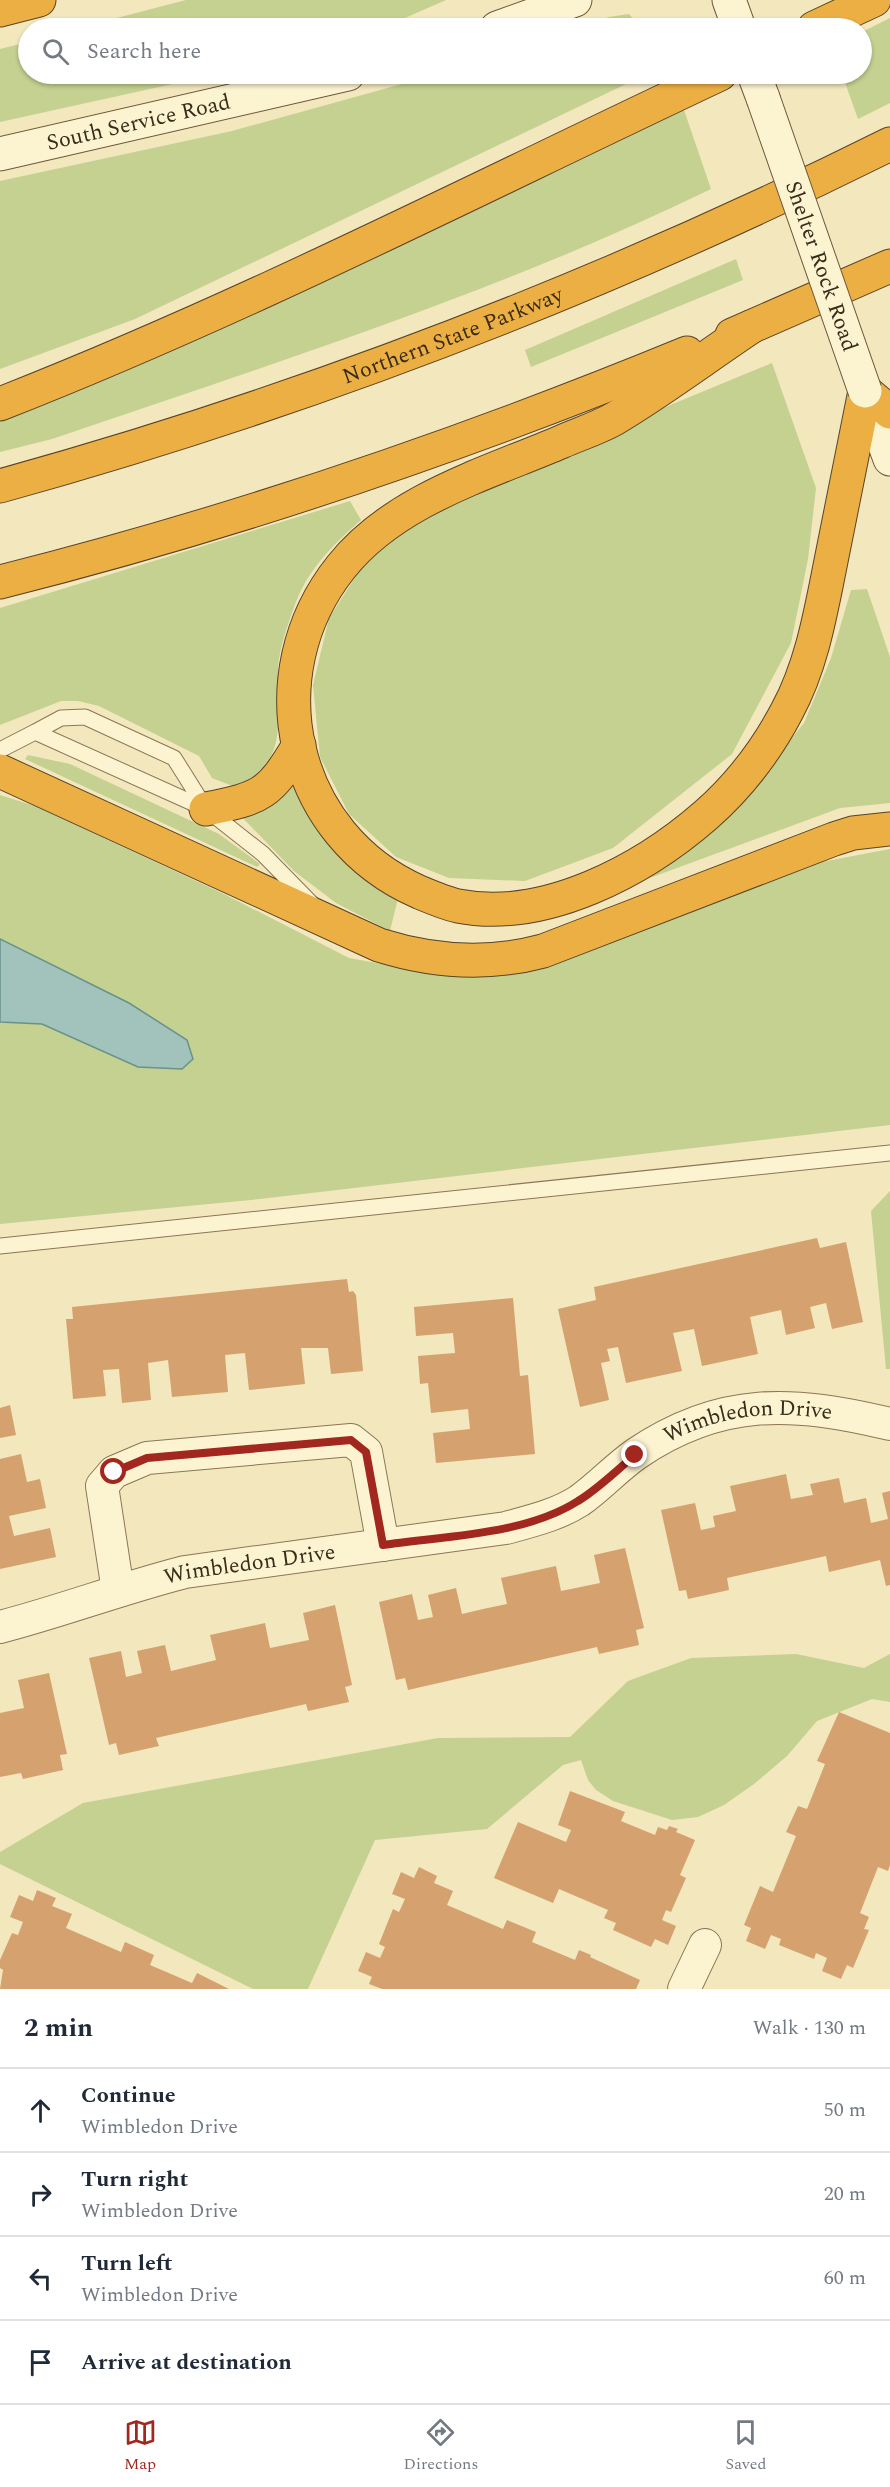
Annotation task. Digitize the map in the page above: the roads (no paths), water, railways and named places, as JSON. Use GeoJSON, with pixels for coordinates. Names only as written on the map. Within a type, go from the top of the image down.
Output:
{"type":"FeatureCollection","features":[{"type":"Feature","properties":{"kind":"highway"},"geometry":{"type":"LineString","coordinates":[[0,10],[39,0]]}},
{"type":"Feature","properties":{"kind":"highway"},"geometry":{"type":"LineString","coordinates":[[835,18],[874,0]]}},
{"type":"Feature","properties":{"kind":"highway"},"geometry":{"type":"LineString","coordinates":[[0,404],[132,349],[295,275],[699,84]]}},
{"type":"Feature","properties":{"kind":"highway","name":"Northern State Parkway"},"geometry":{"type":"LineString","coordinates":[[0,486],[177,434],[293,396],[406,355],[627,265],[890,144]]}},
{"type":"Feature","properties":{"kind":"highway"},"geometry":{"type":"LineString","coordinates":[[0,582],[138,545],[368,475],[591,393],[751,327],[890,266]]}},
{"type":"Feature","properties":{"kind":"highway"},"geometry":{"type":"LineString","coordinates":[[751,327],[612,420],[435,496],[382,528],[358,548],[324,591],[300,642],[294,695],[294,721],[298,745],[314,791],[340,835],[358,854],[403,885],[455,906],[482,909],[535,904],[592,885],[649,856],[708,813],[757,759],[789,709],[818,626],[865,391],[890,412]]}},
{"type":"Feature","properties":{"kind":"highway"},"geometry":{"type":"LineString","coordinates":[[206,809],[246,801],[260,794],[279,776],[298,745]]}},
{"type":"Feature","properties":{"kind":"highway"},"geometry":{"type":"LineString","coordinates":[[0,771],[42,788],[379,945],[420,957],[448,961],[518,958],[566,944],[834,839],[853,833],[890,829]]}},
{"type":"Feature","properties":{"kind":"main road"},"geometry":{"type":"LineString","coordinates":[[525,18],[575,0]]}},
{"type":"Feature","properties":{"kind":"main road"},"geometry":{"type":"LineString","coordinates":[[729,0],[735,18]]}},
{"type":"Feature","properties":{"kind":"main road","name":"South Service Road"},"geometry":{"type":"LineString","coordinates":[[0,154],[304,84]]}},
{"type":"Feature","properties":{"kind":"main road","name":"Shelter Rock Road"},"geometry":{"type":"LineString","coordinates":[[759,86],[890,459]]}},
{"type":"Feature","properties":{"kind":"street","name":"Wimbledon Drive"},"geometry":{"type":"LineString","coordinates":[[0,1627],[184,1572],[506,1528],[548,1516],[579,1501],[635,1455],[679,1428],[727,1412],[789,1406],[835,1411],[890,1424]]}},
{"type":"Feature","properties":{"kind":"street"},"geometry":{"type":"LineString","coordinates":[[118,1591],[102,1486],[114,1472],[147,1458],[351,1440],[366,1452],[383,1545]]}},
{"type":"Feature","properties":{"kind":"street"},"geometry":{"type":"LineString","coordinates":[[684,1989],[705,1945]]}},
{"type":"Feature","properties":{"kind":"lane"},"geometry":{"type":"LineString","coordinates":[[0,750],[61,718],[85,717],[174,758],[206,809]]}},
{"type":"Feature","properties":{"kind":"lane"},"geometry":{"type":"LineString","coordinates":[[35,732],[206,809],[263,854],[330,922]]}},
{"type":"Feature","properties":{"kind":"lane"},"geometry":{"type":"LineString","coordinates":[[0,1246],[890,1153]]}},
{"type":"Feature","properties":{"kind":"water"},"geometry":{"type":"Polygon","coordinates":[[[0,939],[129,1003],[187,1040],[193,1059],[182,1069],[138,1067],[42,1024],[0,1022],[0,939]]]}}]}
